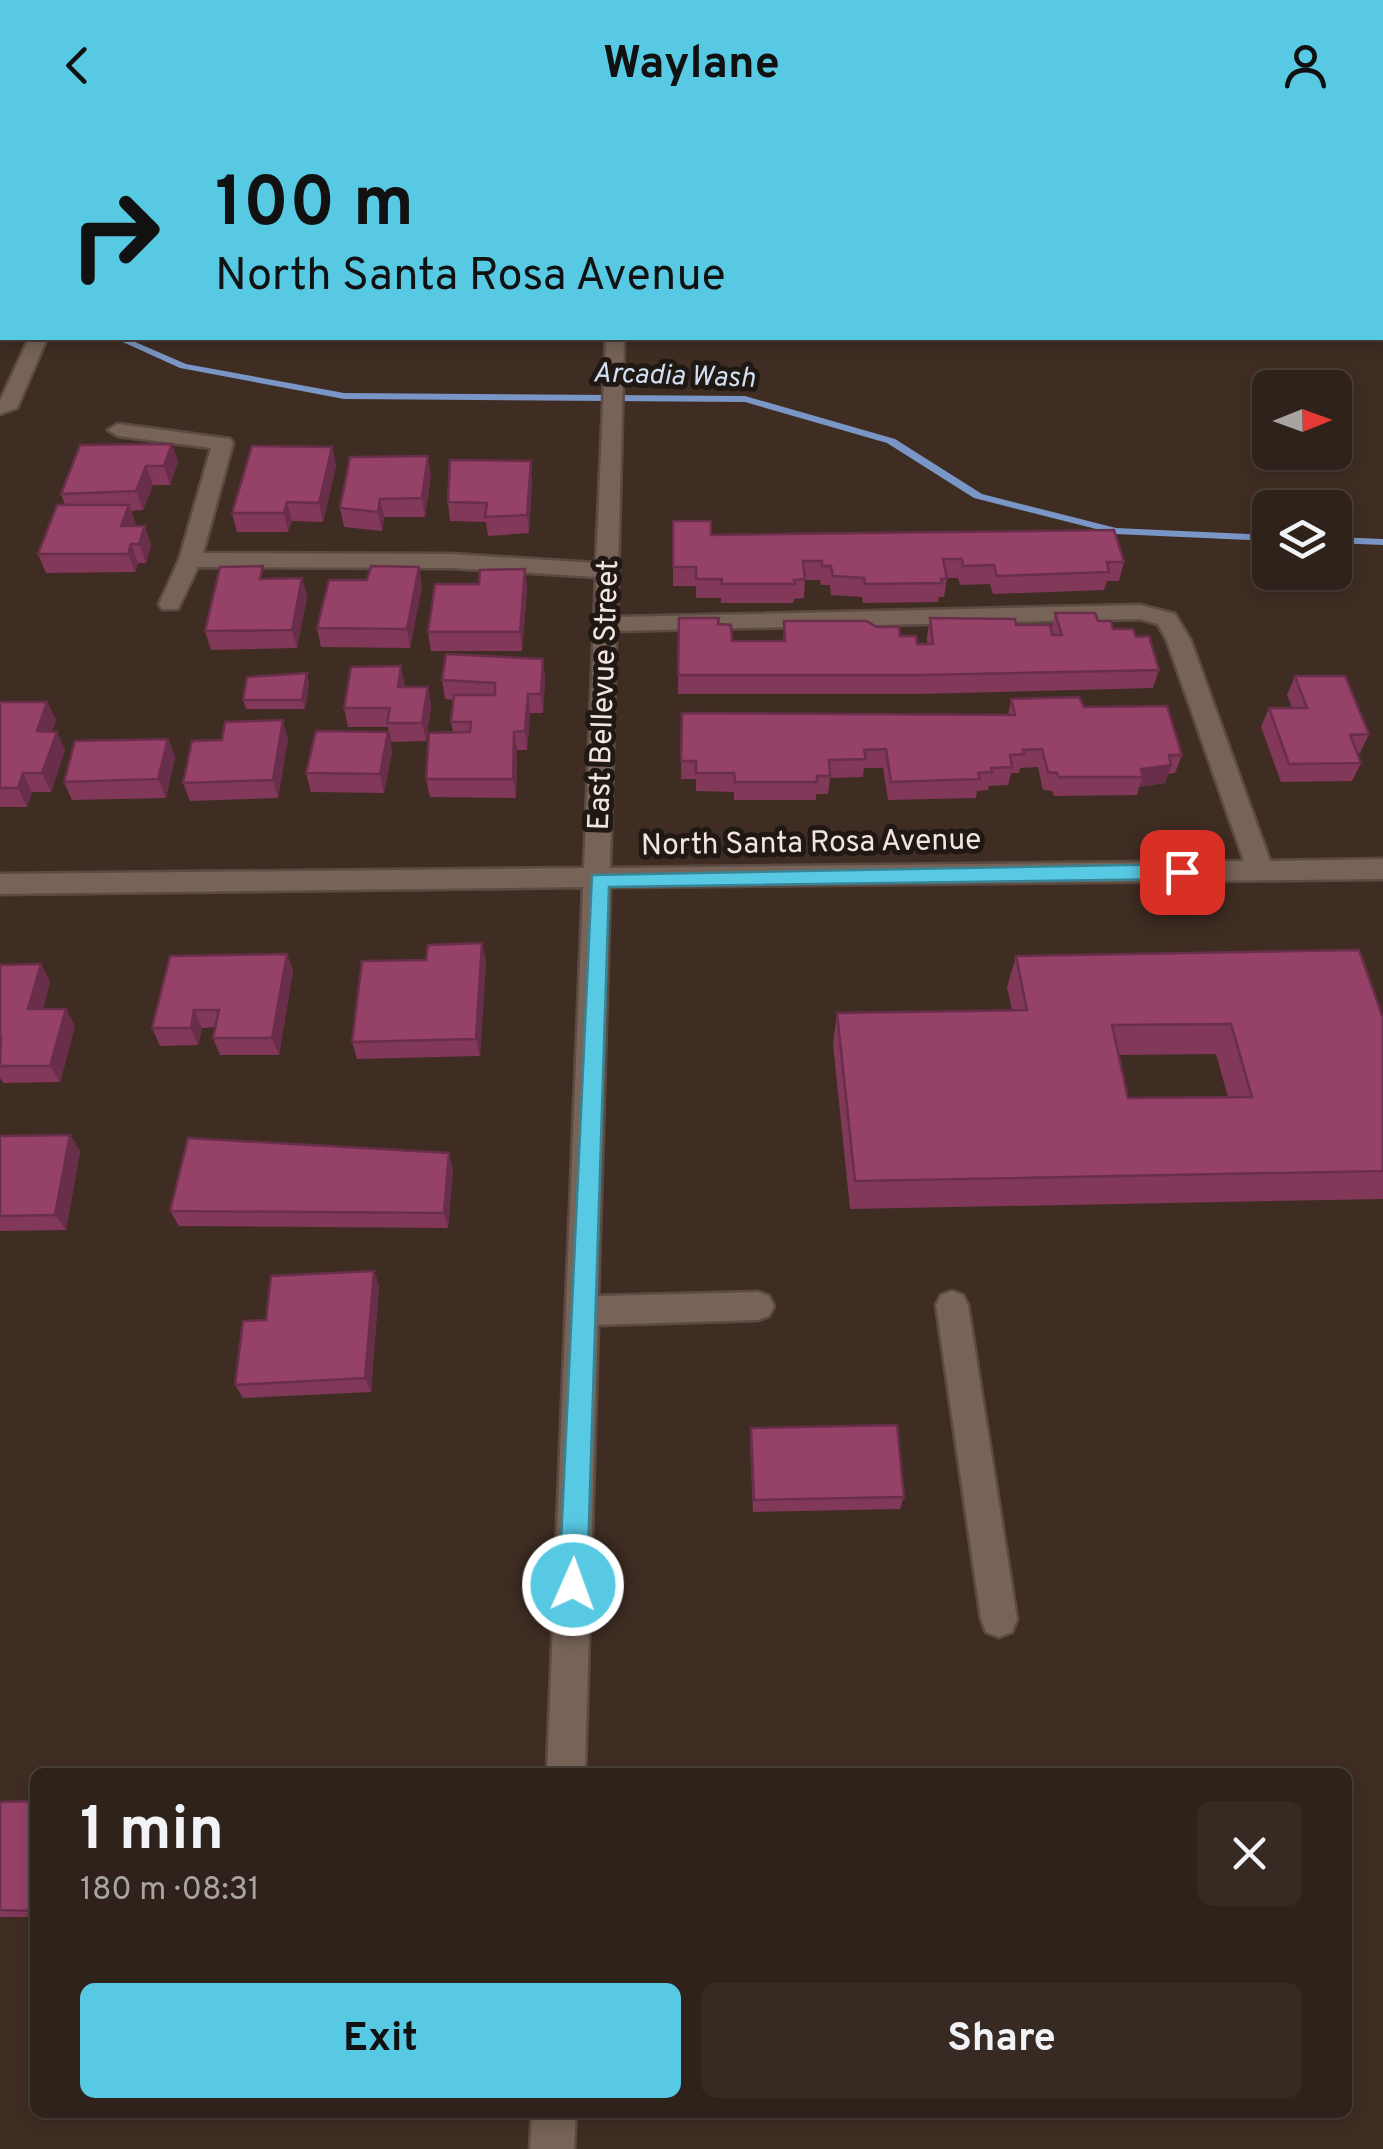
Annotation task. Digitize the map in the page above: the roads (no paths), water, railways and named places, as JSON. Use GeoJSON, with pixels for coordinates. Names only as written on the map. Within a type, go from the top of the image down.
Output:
{"type":"FeatureCollection","features":[{"type":"Feature","properties":{"kind":"street"},"geometry":{"type":"LineString","coordinates":[[0,408],[7,408],[37,340]]}},
{"type":"Feature","properties":{"kind":"street","name":"East Bellevue Street"},"geometry":{"type":"LineString","coordinates":[[566,1768],[615,340]]}},
{"type":"Feature","properties":{"kind":"street"},"geometry":{"type":"LineString","coordinates":[[118,430],[224,442],[190,560],[170,604]]}},
{"type":"Feature","properties":{"kind":"street"},"geometry":{"type":"LineString","coordinates":[[190,560],[450,561],[608,572]]}},
{"type":"Feature","properties":{"kind":"street"},"geometry":{"type":"LineString","coordinates":[[607,624],[1140,612],[1167,619],[1179,641],[1260,870]]}},
{"type":"Feature","properties":{"kind":"street","name":"North Santa Rosa Avenue"},"geometry":{"type":"LineString","coordinates":[[0,884],[1383,869]]}},
{"type":"Feature","properties":{"kind":"street"},"geometry":{"type":"LineString","coordinates":[[952,1305],[999,1619]]}},
{"type":"Feature","properties":{"kind":"street"},"geometry":{"type":"LineString","coordinates":[[583,1311],[758,1306]]}},
{"type":"Feature","properties":{"kind":"street"},"geometry":{"type":"LineString","coordinates":[[552,2149],[554,2118]]}},
{"type":"Feature","properties":{"kind":"waterway","name":"Arcadia Wash"},"geometry":{"type":"LineString","coordinates":[[124,340],[183,366],[344,396],[745,399],[891,441],[978,496],[1116,531],[1252,537]]}},
{"type":"Feature","properties":{"kind":"waterway","name":"Arcadia Wash"},"geometry":{"type":"LineString","coordinates":[[1352,541],[1383,542]]}}]}
